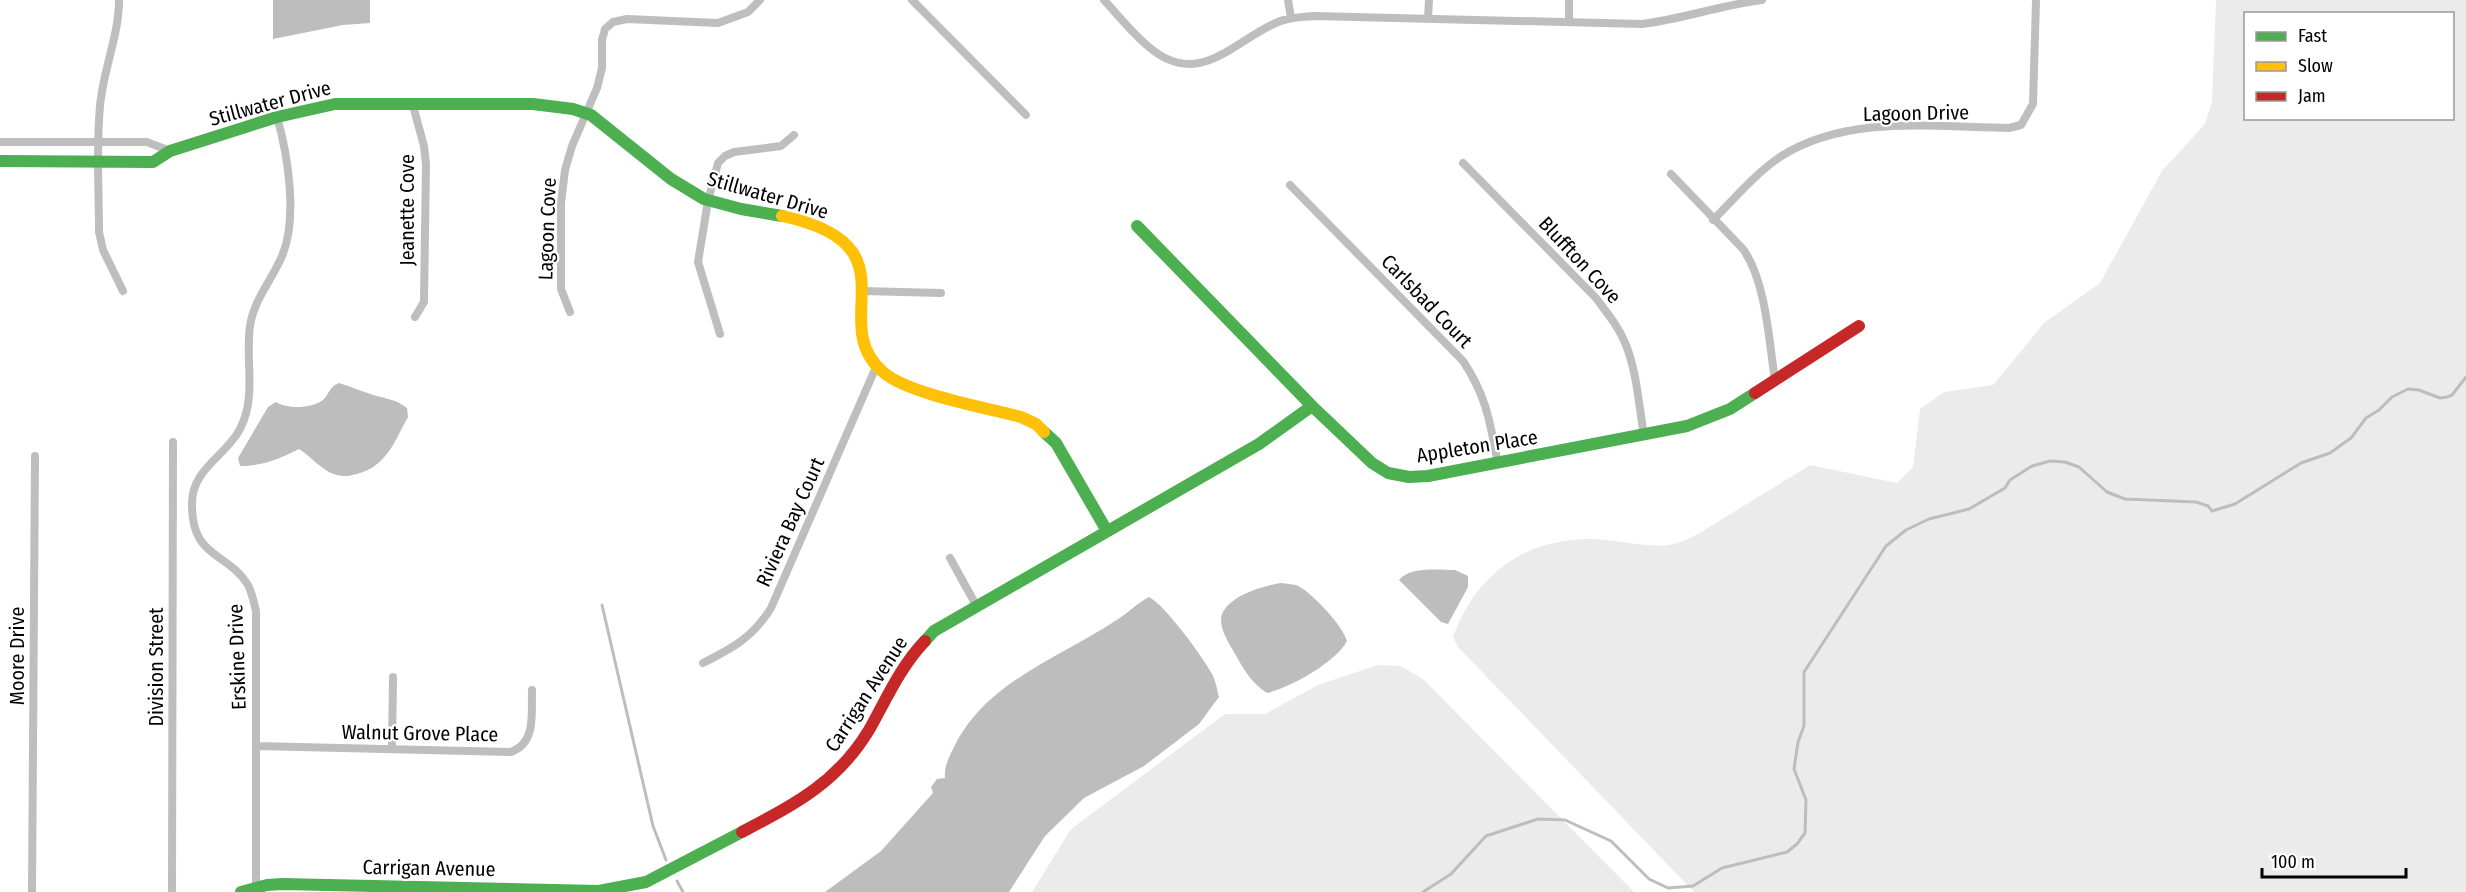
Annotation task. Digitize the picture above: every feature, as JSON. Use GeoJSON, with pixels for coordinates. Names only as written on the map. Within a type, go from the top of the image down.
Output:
{"type":"FeatureCollection","features":[{"type":"Feature","properties":{"kind":"street"},"geometry":{"type":"LineString","coordinates":[[119,0],[115,33],[102,90],[99,141],[99,232],[103,250],[123,291]]}},
{"type":"Feature","properties":{"kind":"street"},"geometry":{"type":"LineString","coordinates":[[586,113],[602,68],[602,40],[605,29],[613,22],[627,19],[718,23],[748,12],[760,0]]}},
{"type":"Feature","properties":{"kind":"street"},"geometry":{"type":"LineString","coordinates":[[912,0],[1026,115]]}},
{"type":"Feature","properties":{"kind":"street"},"geometry":{"type":"LineString","coordinates":[[1104,0],[1149,48],[1179,62],[1196,63],[1212,60],[1228,53],[1273,24],[1291,18],[1314,16],[1642,24],[1666,21],[1735,2],[1762,0]]}},
{"type":"Feature","properties":{"kind":"street"},"geometry":{"type":"LineString","coordinates":[[1288,0],[1291,18]]}},
{"type":"Feature","properties":{"kind":"street"},"geometry":{"type":"LineString","coordinates":[[1428,18],[1429,0]]}},
{"type":"Feature","properties":{"kind":"street"},"geometry":{"type":"LineString","coordinates":[[1569,0],[1569,22]]}},
{"type":"Feature","properties":{"kind":"street","name":"Lagoon Drive"},"geometry":{"type":"LineString","coordinates":[[1713,220],[1756,176],[1781,157],[1832,135],[1881,126],[2009,128],[2021,125],[2033,105],[2036,0]]}},
{"type":"Feature","properties":{"kind":"street","name":"Stillwater Drive"},"geometry":{"type":"LineString","coordinates":[[0,161],[153,162],[170,151],[277,117],[335,104],[412,102],[533,104],[560,106],[586,113],[606,126],[687,191],[708,201],[814,224],[829,230],[851,248],[857,258],[861,272],[862,337],[867,352],[876,367],[890,380],[908,387],[1022,417],[1036,424],[1056,443],[1107,531]]}},
{"type":"Feature","properties":{"kind":"street","name":"Jeanette Cove"},"geometry":{"type":"LineString","coordinates":[[412,102],[424,146],[426,164],[424,302],[415,317]]}},
{"type":"Feature","properties":{"kind":"street","name":"Lagoon Cove"},"geometry":{"type":"LineString","coordinates":[[570,312],[561,289],[561,202],[572,146],[586,113]]}},
{"type":"Feature","properties":{"kind":"street","name":"Erskine Drive"},"geometry":{"type":"LineString","coordinates":[[256,887],[256,611],[247,584],[236,571],[205,546],[196,533],[191,500],[195,483],[240,429],[249,398],[252,316],[255,304],[283,255],[289,230],[289,168],[277,117]]}},
{"type":"Feature","properties":{"kind":"street"},"geometry":{"type":"LineString","coordinates":[[720,334],[698,262],[708,201],[718,163],[725,156],[734,152],[781,146],[794,135]]}},
{"type":"Feature","properties":{"kind":"street"},"geometry":{"type":"LineString","coordinates":[[0,142],[147,142],[170,151]]}},
{"type":"Feature","properties":{"kind":"street","name":"Bluffton Cove"},"geometry":{"type":"LineString","coordinates":[[1463,163],[1596,298],[1613,320],[1626,345],[1633,371],[1644,436]]}},
{"type":"Feature","properties":{"kind":"street"},"geometry":{"type":"LineString","coordinates":[[1671,174],[1753,262],[1759,281],[1775,381]]}},
{"type":"Feature","properties":{"kind":"street","name":"Carlsbad Court"},"geometry":{"type":"LineString","coordinates":[[1290,185],[1463,361],[1477,382],[1486,404],[1498,464]]}},
{"type":"Feature","properties":{"kind":"street","name":"Appleton Place"},"geometry":{"type":"LineString","coordinates":[[1137,226],[1312,406],[1372,463],[1388,473],[1409,477],[1498,464],[1687,426],[1730,409],[1859,326]]}},
{"type":"Feature","properties":{"kind":"street"},"geometry":{"type":"LineString","coordinates":[[862,291],[941,293]]}},
{"type":"Feature","properties":{"kind":"street","name":"Riviera Bay Court"},"geometry":{"type":"LineString","coordinates":[[703,663],[747,638],[760,625],[771,608],[876,367]]}},
{"type":"Feature","properties":{"kind":"street","name":"Carrigan Avenue"},"geometry":{"type":"LineString","coordinates":[[240,892],[256,887],[282,884],[598,891],[646,882],[801,801],[823,785],[844,766],[864,739],[908,661],[921,643],[934,631],[1259,444],[1312,406]]}},
{"type":"Feature","properties":{"kind":"street","name":"Division Street"},"geometry":{"type":"LineString","coordinates":[[172,442],[172,892]]}},
{"type":"Feature","properties":{"kind":"street","name":"Moore Drive"},"geometry":{"type":"LineString","coordinates":[[32,892],[35,456]]}},
{"type":"Feature","properties":{"kind":"street"},"geometry":{"type":"LineString","coordinates":[[950,558],[976,605]]}},
{"type":"Feature","properties":{"kind":"street"},"geometry":{"type":"LineString","coordinates":[[392,749],[393,677]]}},
{"type":"Feature","properties":{"kind":"street","name":"Walnut Grove Place"},"geometry":{"type":"LineString","coordinates":[[257,746],[511,752],[521,748],[530,732],[532,690]]}},
{"type":"Feature","properties":{"kind":"shaded area"},"geometry":{"type":"Polygon","coordinates":[[[273,0],[370,0],[370,23],[343,25],[273,39],[273,0]]]}},
{"type":"Feature","properties":{"kind":"shaded area"},"geometry":{"type":"Polygon","coordinates":[[[2216,0],[2466,0],[2466,892],[1694,892],[1458,647],[1453,637],[1474,597],[1487,580],[1503,566],[1521,555],[1562,541],[1606,540],[1659,546],[1684,541],[1810,465],[1897,483],[1913,467],[1920,409],[1944,392],[1993,385],[2044,323],[2100,283],[2162,171],[2205,124],[2212,102],[2216,0]]]}},
{"type":"Feature","properties":{"kind":"shaded area"},"geometry":{"type":"Polygon","coordinates":[[[339,383],[395,401],[407,408],[408,417],[388,452],[376,465],[357,474],[339,476],[325,470],[299,449],[271,461],[240,466],[238,458],[268,407],[276,402],[293,407],[318,403],[323,400],[331,388],[339,383]]]}},
{"type":"Feature","properties":{"kind":"shaded area"},"geometry":{"type":"Polygon","coordinates":[[[1455,570],[1468,576],[1468,587],[1448,624],[1441,622],[1399,580],[1417,571],[1455,570]]]}},
{"type":"Feature","properties":{"kind":"shaded area"},"geometry":{"type":"Polygon","coordinates":[[[1282,583],[1296,585],[1318,601],[1333,618],[1347,641],[1333,657],[1312,673],[1288,686],[1267,693],[1252,680],[1241,665],[1222,628],[1221,619],[1223,611],[1236,598],[1255,589],[1282,583]]]}},
{"type":"Feature","properties":{"kind":"shaded area"},"geometry":{"type":"Polygon","coordinates":[[[1149,597],[1183,632],[1212,674],[1219,697],[1199,724],[1144,766],[1084,798],[1045,836],[1009,892],[825,892],[881,851],[933,793],[931,787],[937,779],[945,778],[946,766],[954,747],[968,724],[984,705],[1025,674],[1093,635],[1149,597]]]}},
{"type":"Feature","properties":{"kind":"shaded area"},"geometry":{"type":"Polygon","coordinates":[[[1378,665],[1400,666],[1423,679],[1634,892],[1032,892],[1071,829],[1225,714],[1265,714],[1318,685],[1378,665]]]}},
{"type":"Feature","properties":{"kind":"waterway"},"geometry":{"type":"LineString","coordinates":[[1423,892],[1451,874],[1486,836],[1538,819],[1565,820],[1611,841],[1649,879],[1668,888],[1693,886],[1722,868],[1787,852],[1805,833],[1806,800],[1794,769],[1798,742],[1804,726],[1804,672],[1886,546],[1906,530],[1929,519],[1969,509],[2005,488],[2010,480],[2032,466],[2050,461],[2065,462],[2079,467],[2107,492],[2125,499],[2196,502],[2208,506],[2212,511],[2235,504],[2301,463],[2330,453],[2351,438],[2366,418],[2379,410],[2392,397],[2408,389],[2419,390],[2440,398],[2447,397],[2452,395],[2466,377]]}},
{"type":"Feature","properties":{"kind":"waterway"},"geometry":{"type":"LineString","coordinates":[[602,605],[653,826],[666,860]]}},
{"type":"Feature","properties":{"kind":"waterway"},"geometry":{"type":"LineString","coordinates":[[677,881],[683,892]]}},
{"type":"Feature","properties":{"kind":"traffic: fast"},"geometry":{"type":"LineString","coordinates":[[0,161],[153,162],[170,151],[277,117],[335,104],[533,104],[573,109],[591,115],[671,179],[704,199],[741,209],[782,216]]}},
{"type":"Feature","properties":{"kind":"traffic: fast"},"geometry":{"type":"LineString","coordinates":[[1137,226],[1312,406],[1372,463],[1388,473],[1409,477],[1428,476],[1687,426],[1730,409],[1755,393]]}},
{"type":"Feature","properties":{"kind":"traffic: fast"},"geometry":{"type":"LineString","coordinates":[[925,641],[934,631],[1259,444],[1312,406]]}},
{"type":"Feature","properties":{"kind":"traffic: fast"},"geometry":{"type":"LineString","coordinates":[[1044,432],[1056,443],[1107,531]]}},
{"type":"Feature","properties":{"kind":"traffic: fast"},"geometry":{"type":"LineString","coordinates":[[241,892],[267,885],[282,884],[599,891],[646,882],[742,832]]}},
{"type":"Feature","properties":{"kind":"traffic: slow"},"geometry":{"type":"LineString","coordinates":[[782,216],[823,229],[847,246],[859,265],[862,286],[862,331],[867,352],[883,372],[895,380],[929,394],[1021,417],[1036,424],[1044,432]]}},
{"type":"Feature","properties":{"kind":"traffic: jam"},"geometry":{"type":"LineString","coordinates":[[1755,393],[1859,326]]}},
{"type":"Feature","properties":{"kind":"traffic: jam"},"geometry":{"type":"LineString","coordinates":[[742,832],[797,801],[829,778],[843,764],[857,748],[901,673],[925,641]]}}]}
